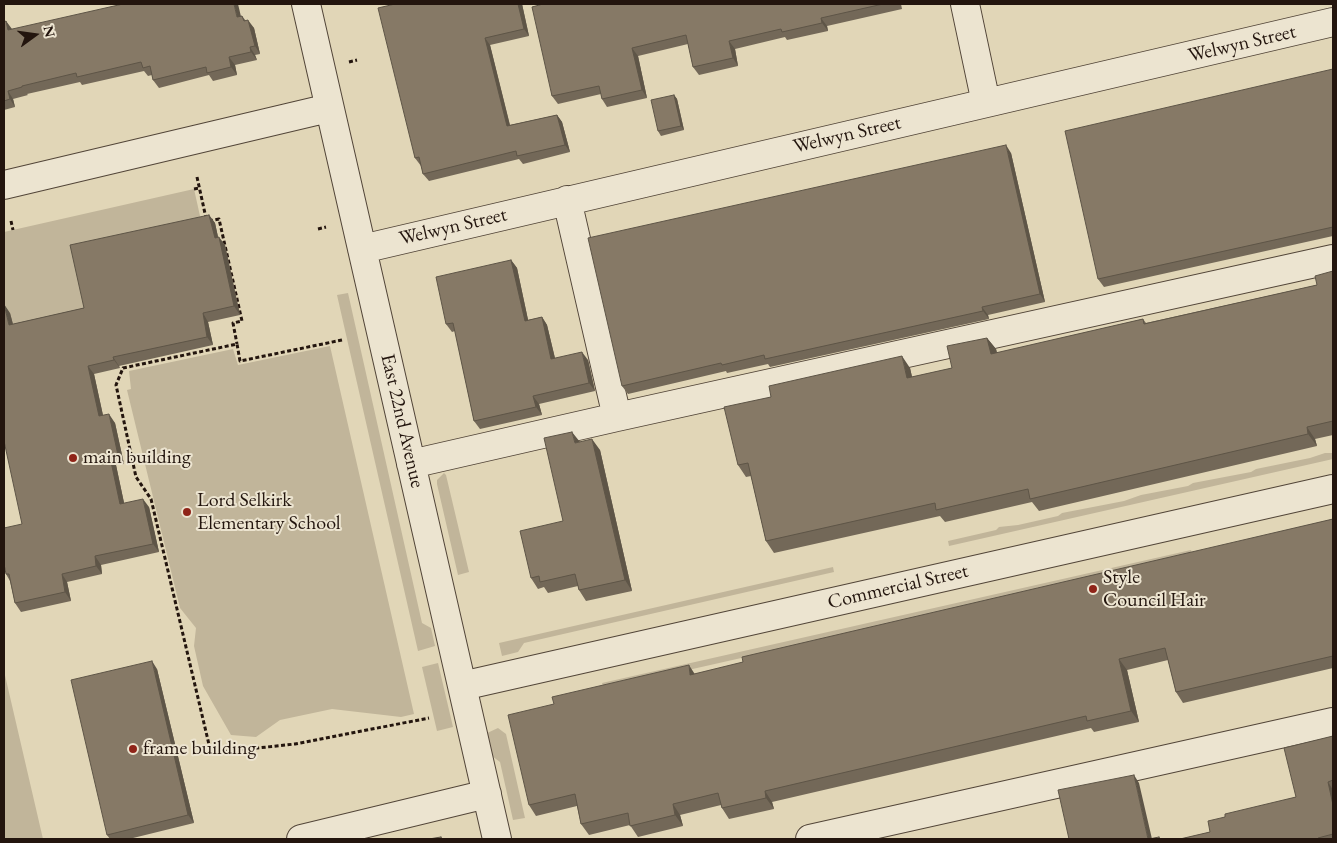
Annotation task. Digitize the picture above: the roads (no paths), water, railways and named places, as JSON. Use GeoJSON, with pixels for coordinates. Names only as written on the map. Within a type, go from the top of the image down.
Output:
{"type":"FeatureCollection","features":[{"type":"Feature","properties":{"kind":"street","name":"East 22nd Avenue"},"geometry":{"type":"LineString","coordinates":[[306,4],[497,839]]}},
{"type":"Feature","properties":{"kind":"street"},"geometry":{"type":"LineString","coordinates":[[964,4],[986,103]]}},
{"type":"Feature","properties":{"kind":"street","name":"Welwyn Street"},"geometry":{"type":"LineString","coordinates":[[362,249],[1333,22]]}},
{"type":"Feature","properties":{"kind":"street"},"geometry":{"type":"LineString","coordinates":[[4,185],[329,108]]}},
{"type":"Feature","properties":{"kind":"street"},"geometry":{"type":"LineString","coordinates":[[567,200],[617,417]]}},
{"type":"Feature","properties":{"kind":"street"},"geometry":{"type":"LineString","coordinates":[[411,464],[1333,258]]}},
{"type":"Feature","properties":{"kind":"street","name":"Commercial Street"},"geometry":{"type":"LineString","coordinates":[[462,686],[1333,489]]}},
{"type":"Feature","properties":{"kind":"street"},"geometry":{"type":"LineString","coordinates":[[810,839],[1333,722]]}},
{"type":"Feature","properties":{"kind":"street"},"geometry":{"type":"LineString","coordinates":[[301,839],[487,794]]}},
{"type":"Feature","properties":{"kind":"place","name":"main building"},"geometry":{"type":"Point","coordinates":[73,458]}},
{"type":"Feature","properties":{"kind":"place","name":"Lord Selkirk Elementary School"},"geometry":{"type":"Point","coordinates":[187,512]}},
{"type":"Feature","properties":{"kind":"place","name":"Style Council Hair"},"geometry":{"type":"Point","coordinates":[1093,589]}},
{"type":"Feature","properties":{"kind":"place","name":"frame building"},"geometry":{"type":"Point","coordinates":[133,749]}}]}
